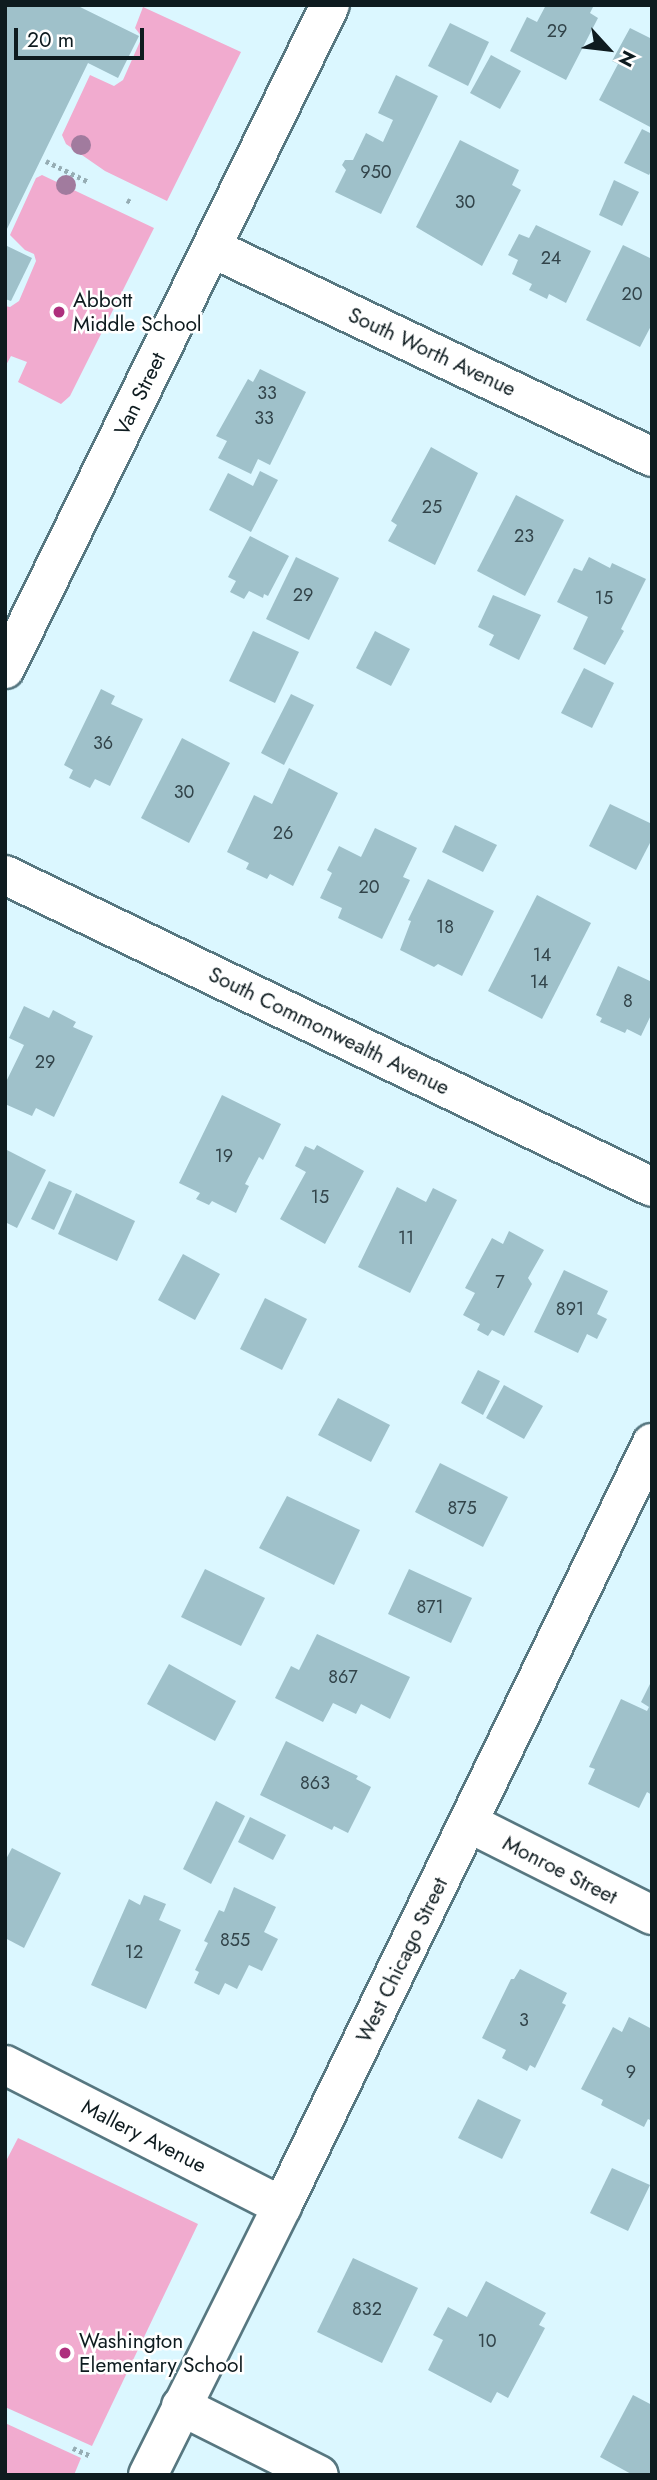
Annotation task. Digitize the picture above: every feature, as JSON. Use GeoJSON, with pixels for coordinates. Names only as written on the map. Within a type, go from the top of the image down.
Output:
{"type":"FeatureCollection","features":[{"type":"Feature","properties":{"kind":"street","name":"Van Street"},"geometry":{"type":"LineString","coordinates":[[5,669],[330,5]]}},
{"type":"Feature","properties":{"kind":"street","name":"South Worth Avenue"},"geometry":{"type":"LineString","coordinates":[[212,248],[652,457]]}},
{"type":"Feature","properties":{"kind":"street","name":"South Commonwealth Avenue"},"geometry":{"type":"LineString","coordinates":[[5,874],[652,1187]]}},
{"type":"Feature","properties":{"kind":"street","name":"West Chicago Street"},"geometry":{"type":"LineString","coordinates":[[148,2475],[282,2206],[652,1443]]}},
{"type":"Feature","properties":{"kind":"street","name":"Monroe Street"},"geometry":{"type":"LineString","coordinates":[[469,1823],[652,1915]]}},
{"type":"Feature","properties":{"kind":"street","name":"Mallery Avenue"},"geometry":{"type":"LineString","coordinates":[[5,2065],[282,2206]]}},
{"type":"Feature","properties":{"kind":"street"},"geometry":{"type":"LineString","coordinates":[[181,2406],[319,2475]]}},
{"type":"Feature","properties":{"kind":"path"},"geometry":{"type":"LineString","coordinates":[[46,161],[87,181]]}},
{"type":"Feature","properties":{"kind":"path"},"geometry":{"type":"LineString","coordinates":[[73,2448],[91,2456]]}},
{"type":"Feature","properties":{"kind":"shaded area"},"geometry":{"type":"Polygon","coordinates":[[[143,7],[241,52],[167,201],[105,171],[66,144],[62,135],[90,75],[114,86],[123,80],[142,37],[135,28],[143,7]]]}},
{"type":"Feature","properties":{"kind":"shaded area"},"geometry":{"type":"Polygon","coordinates":[[[42,175],[154,228],[70,396],[61,404],[18,382],[27,362],[11,356],[5,367],[5,306],[10,307],[19,301],[36,261],[34,254],[25,250],[10,235],[36,178],[42,175]]]}},
{"type":"Feature","properties":{"kind":"shaded area","name":"Washington Elementary School"},"geometry":{"type":"Polygon","coordinates":[[[18,2138],[198,2224],[92,2446],[5,2407],[5,2163],[18,2138]]]}},
{"type":"Feature","properties":{"kind":"shaded area"},"geometry":{"type":"Polygon","coordinates":[[[5,2423],[81,2458],[74,2475],[5,2475],[5,2423]]]}},
{"type":"Feature","properties":{"kind":"building"},"geometry":{"type":"Polygon","coordinates":[[[5,5],[76,5],[139,36],[118,78],[88,63],[5,233],[5,5]]]}},
{"type":"Feature","properties":{"kind":"building"},"geometry":{"type":"Polygon","coordinates":[[[546,5],[594,5],[590,13],[598,18],[566,80],[510,51],[527,17],[537,22],[546,5]]]}},
{"type":"Feature","properties":{"kind":"building"},"geometry":{"type":"Polygon","coordinates":[[[450,23],[489,42],[468,86],[428,66],[450,23]]]}},
{"type":"Feature","properties":{"kind":"building"},"geometry":{"type":"Polygon","coordinates":[[[630,28],[652,39],[652,128],[599,100],[618,64],[612,61],[630,28]]]}},
{"type":"Feature","properties":{"kind":"building"},"geometry":{"type":"Polygon","coordinates":[[[491,55],[521,71],[500,109],[470,93],[491,55]]]}},
{"type":"Feature","properties":{"kind":"building"},"geometry":{"type":"Polygon","coordinates":[[[396,75],[438,96],[381,214],[335,192],[346,170],[342,165],[345,160],[353,160],[366,133],[383,142],[393,120],[378,113],[396,75]]]}},
{"type":"Feature","properties":{"kind":"building"},"geometry":{"type":"Polygon","coordinates":[[[642,129],[652,134],[652,169],[649,175],[624,163],[642,129]]]}},
{"type":"Feature","properties":{"kind":"building"},"geometry":{"type":"Polygon","coordinates":[[[460,140],[519,170],[512,185],[521,190],[482,266],[416,227],[460,140]]]}},
{"type":"Feature","properties":{"kind":"building"},"geometry":{"type":"Polygon","coordinates":[[[614,180],[639,192],[622,226],[599,215],[614,180]]]}},
{"type":"Feature","properties":{"kind":"building"},"geometry":{"type":"Polygon","coordinates":[[[536,225],[591,251],[566,303],[549,294],[547,299],[529,290],[532,284],[512,274],[518,260],[508,255],[519,234],[529,238],[536,225]]]}},
{"type":"Feature","properties":{"kind":"building","name":"Abbott Middle School"},"geometry":{"type":"Polygon","coordinates":[[[5,245],[32,258],[11,301],[5,299],[5,245]]]}},
{"type":"Feature","properties":{"kind":"building"},"geometry":{"type":"Polygon","coordinates":[[[623,245],[652,259],[652,324],[640,347],[586,320],[623,245]]]}},
{"type":"Feature","properties":{"kind":"building"},"geometry":{"type":"Polygon","coordinates":[[[260,369],[306,392],[270,465],[258,459],[251,474],[218,458],[227,441],[216,436],[248,379],[253,382],[260,369]]]}},
{"type":"Feature","properties":{"kind":"building"},"geometry":{"type":"Polygon","coordinates":[[[431,447],[478,473],[435,565],[388,541],[397,525],[391,521],[431,447]]]}},
{"type":"Feature","properties":{"kind":"building"},"geometry":{"type":"Polygon","coordinates":[[[260,471],[278,480],[251,532],[209,510],[228,473],[253,486],[260,471]]]}},
{"type":"Feature","properties":{"kind":"building"},"geometry":{"type":"Polygon","coordinates":[[[516,495],[564,520],[525,596],[477,571],[516,495]]]}},
{"type":"Feature","properties":{"kind":"building"},"geometry":{"type":"Polygon","coordinates":[[[250,536],[289,556],[268,596],[264,594],[263,598],[249,591],[244,599],[230,592],[236,581],[228,577],[250,536]]]}},
{"type":"Feature","properties":{"kind":"building"},"geometry":{"type":"Polygon","coordinates":[[[296,557],[339,578],[309,640],[266,619],[296,557]]]}},
{"type":"Feature","properties":{"kind":"building"},"geometry":{"type":"Polygon","coordinates":[[[589,557],[610,568],[612,563],[646,579],[621,629],[624,631],[605,665],[573,649],[588,617],[557,602],[574,568],[582,571],[589,557]]]}},
{"type":"Feature","properties":{"kind":"building"},"geometry":{"type":"Polygon","coordinates":[[[493,595],[541,615],[519,660],[489,645],[494,635],[478,627],[493,595]]]}},
{"type":"Feature","properties":{"kind":"building"},"geometry":{"type":"Polygon","coordinates":[[[253,631],[299,652],[275,703],[229,681],[253,631]]]}},
{"type":"Feature","properties":{"kind":"building"},"geometry":{"type":"Polygon","coordinates":[[[375,631],[410,649],[391,686],[356,668],[375,631]]]}},
{"type":"Feature","properties":{"kind":"building"},"geometry":{"type":"Polygon","coordinates":[[[584,668],[614,683],[592,728],[561,713],[584,668]]]}},
{"type":"Feature","properties":{"kind":"building"},"geometry":{"type":"Polygon","coordinates":[[[101,689],[115,696],[111,704],[143,719],[110,786],[95,779],[90,788],[69,778],[73,770],[64,765],[101,689]]]}},
{"type":"Feature","properties":{"kind":"building"},"geometry":{"type":"Polygon","coordinates":[[[291,694],[314,705],[284,765],[261,753],[291,694]]]}},
{"type":"Feature","properties":{"kind":"building"},"geometry":{"type":"Polygon","coordinates":[[[182,738],[230,763],[189,843],[141,818],[182,738]]]}},
{"type":"Feature","properties":{"kind":"building"},"geometry":{"type":"Polygon","coordinates":[[[289,768],[338,793],[293,886],[270,874],[267,879],[246,869],[249,863],[227,852],[254,795],[272,804],[289,768]]]}},
{"type":"Feature","properties":{"kind":"building"},"geometry":{"type":"Polygon","coordinates":[[[610,804],[652,824],[652,839],[636,870],[589,846],[610,804]]]}},
{"type":"Feature","properties":{"kind":"building"},"geometry":{"type":"Polygon","coordinates":[[[455,825],[497,845],[483,872],[442,852],[455,825]]]}},
{"type":"Feature","properties":{"kind":"building"},"geometry":{"type":"Polygon","coordinates":[[[375,828],[417,848],[403,877],[410,880],[382,939],[338,918],[342,908],[320,898],[332,873],[327,870],[339,846],[361,857],[375,828]]]}},
{"type":"Feature","properties":{"kind":"building"},"geometry":{"type":"Polygon","coordinates":[[[428,879],[494,911],[462,976],[438,964],[434,967],[400,950],[411,921],[408,920],[428,879]]]}},
{"type":"Feature","properties":{"kind":"building"},"geometry":{"type":"Polygon","coordinates":[[[537,895],[591,923],[542,1019],[488,991],[537,895]]]}},
{"type":"Feature","properties":{"kind":"building"},"geometry":{"type":"Polygon","coordinates":[[[618,966],[652,982],[652,1013],[641,1036],[627,1029],[625,1033],[600,1022],[602,1018],[596,1015],[618,966]]]}},
{"type":"Feature","properties":{"kind":"building"},"geometry":{"type":"Polygon","coordinates":[[[24,1006],[49,1018],[53,1010],[76,1022],[73,1027],[93,1036],[54,1117],[36,1108],[32,1116],[5,1104],[5,1084],[24,1045],[9,1038],[24,1006]]]}},
{"type":"Feature","properties":{"kind":"building"},"geometry":{"type":"Polygon","coordinates":[[[222,1095],[281,1124],[263,1160],[259,1157],[245,1184],[249,1186],[236,1213],[212,1201],[209,1205],[196,1199],[200,1193],[179,1183],[222,1095]]]}},
{"type":"Feature","properties":{"kind":"building"},"geometry":{"type":"Polygon","coordinates":[[[317,1145],[364,1171],[325,1244],[280,1219],[306,1172],[295,1166],[305,1146],[314,1150],[317,1145]]]}},
{"type":"Feature","properties":{"kind":"building"},"geometry":{"type":"Polygon","coordinates":[[[5,1149],[46,1170],[17,1228],[5,1222],[5,1149]]]}},
{"type":"Feature","properties":{"kind":"building"},"geometry":{"type":"Polygon","coordinates":[[[49,1181],[72,1191],[54,1230],[31,1219],[49,1181]]]}},
{"type":"Feature","properties":{"kind":"building"},"geometry":{"type":"Polygon","coordinates":[[[397,1187],[426,1202],[433,1188],[457,1200],[410,1293],[358,1267],[397,1187]]]}},
{"type":"Feature","properties":{"kind":"building"},"geometry":{"type":"Polygon","coordinates":[[[76,1193],[135,1221],[117,1261],[58,1234],[76,1193]]]}},
{"type":"Feature","properties":{"kind":"building"},"geometry":{"type":"Polygon","coordinates":[[[509,1231],[544,1250],[528,1278],[532,1284],[504,1336],[492,1330],[488,1336],[477,1330],[480,1324],[463,1315],[475,1293],[465,1288],[492,1238],[503,1244],[509,1231]]]}},
{"type":"Feature","properties":{"kind":"building"},"geometry":{"type":"Polygon","coordinates":[[[183,1254],[220,1274],[195,1320],[158,1300],[183,1254]]]}},
{"type":"Feature","properties":{"kind":"building"},"geometry":{"type":"Polygon","coordinates":[[[564,1270],[608,1291],[597,1314],[607,1319],[597,1339],[587,1334],[578,1353],[534,1332],[564,1270]]]}},
{"type":"Feature","properties":{"kind":"building"},"geometry":{"type":"Polygon","coordinates":[[[265,1298],[307,1319],[282,1370],[240,1349],[265,1298]]]}},
{"type":"Feature","properties":{"kind":"building"},"geometry":{"type":"Polygon","coordinates":[[[478,1370],[500,1381],[483,1415],[461,1403],[478,1370]]]}},
{"type":"Feature","properties":{"kind":"building"},"geometry":{"type":"Polygon","coordinates":[[[504,1385],[543,1406],[524,1439],[486,1418],[504,1385]]]}},
{"type":"Feature","properties":{"kind":"building"},"geometry":{"type":"Polygon","coordinates":[[[338,1398],[390,1425],[371,1462],[318,1435],[338,1398]]]}},
{"type":"Feature","properties":{"kind":"building"},"geometry":{"type":"Polygon","coordinates":[[[440,1463],[508,1497],[483,1547],[415,1512],[440,1463]]]}},
{"type":"Feature","properties":{"kind":"building"},"geometry":{"type":"Polygon","coordinates":[[[287,1496],[360,1530],[334,1585],[259,1548],[287,1496]]]}},
{"type":"Feature","properties":{"kind":"building"},"geometry":{"type":"Polygon","coordinates":[[[205,1569],[265,1598],[241,1646],[181,1617],[205,1569]]]}},
{"type":"Feature","properties":{"kind":"building"},"geometry":{"type":"Polygon","coordinates":[[[409,1569],[472,1598],[451,1643],[388,1614],[409,1569]]]}},
{"type":"Feature","properties":{"kind":"building"},"geometry":{"type":"Polygon","coordinates":[[[317,1634],[410,1677],[390,1719],[361,1704],[356,1714],[333,1703],[323,1722],[275,1698],[291,1666],[299,1670],[317,1634]]]}},
{"type":"Feature","properties":{"kind":"building"},"geometry":{"type":"Polygon","coordinates":[[[169,1664],[236,1701],[215,1741],[147,1704],[169,1664]]]}},
{"type":"Feature","properties":{"kind":"building"},"geometry":{"type":"Polygon","coordinates":[[[652,1680],[652,1795],[647,1792],[639,1808],[588,1784],[595,1769],[589,1767],[621,1699],[647,1711],[649,1707],[641,1702],[652,1680]]]}},
{"type":"Feature","properties":{"kind":"building"},"geometry":{"type":"Polygon","coordinates":[[[286,1741],[358,1776],[356,1779],[371,1787],[348,1833],[334,1826],[332,1830],[260,1795],[286,1741]]]}},
{"type":"Feature","properties":{"kind":"building"},"geometry":{"type":"Polygon","coordinates":[[[216,1801],[245,1816],[211,1884],[183,1869],[216,1801]]]}},
{"type":"Feature","properties":{"kind":"building"},"geometry":{"type":"Polygon","coordinates":[[[250,1817],[286,1835],[273,1860],[238,1842],[250,1817]]]}},
{"type":"Feature","properties":{"kind":"building"},"geometry":{"type":"Polygon","coordinates":[[[12,1848],[61,1873],[24,1948],[5,1938],[5,1861],[12,1848]]]}},
{"type":"Feature","properties":{"kind":"building"},"geometry":{"type":"Polygon","coordinates":[[[234,1887],[276,1907],[264,1932],[278,1939],[262,1971],[249,1965],[237,1989],[225,1983],[219,1995],[194,1983],[199,1972],[195,1970],[208,1943],[204,1941],[219,1910],[224,1912],[234,1887]]]}},
{"type":"Feature","properties":{"kind":"building"},"geometry":{"type":"Polygon","coordinates":[[[144,1895],[166,1904],[159,1920],[181,1930],[146,2009],[91,1985],[129,1899],[140,1905],[144,1895]]]}},
{"type":"Feature","properties":{"kind":"building"},"geometry":{"type":"Polygon","coordinates":[[[520,1969],[567,1993],[562,2003],[566,2005],[535,2068],[530,2065],[527,2071],[502,2058],[506,2050],[482,2038],[511,1979],[514,1979],[520,1969]]]}},
{"type":"Feature","properties":{"kind":"building"},"geometry":{"type":"Polygon","coordinates":[[[629,2017],[652,2029],[652,2121],[648,2119],[644,2127],[601,2105],[603,2100],[581,2089],[613,2027],[622,2032],[629,2017]]]}},
{"type":"Feature","properties":{"kind":"building"},"geometry":{"type":"Polygon","coordinates":[[[478,2099],[521,2120],[502,2159],[458,2138],[478,2099]]]}},
{"type":"Feature","properties":{"kind":"building"},"geometry":{"type":"Polygon","coordinates":[[[612,2168],[650,2185],[628,2231],[590,2213],[612,2168]]]}},
{"type":"Feature","properties":{"kind":"building"},"geometry":{"type":"Polygon","coordinates":[[[353,2258],[418,2288],[382,2363],[317,2332],[353,2258]]]}},
{"type":"Feature","properties":{"kind":"building"},"geometry":{"type":"Polygon","coordinates":[[[486,2281],[546,2313],[539,2325],[545,2328],[508,2398],[497,2392],[491,2403],[428,2370],[443,2340],[433,2335],[448,2307],[467,2317],[486,2281]]]}},
{"type":"Feature","properties":{"kind":"building"},"geometry":{"type":"Polygon","coordinates":[[[633,2395],[652,2405],[652,2475],[633,2475],[600,2457],[633,2395]]]}},
{"type":"Feature","properties":{"kind":"place","name":"Abbott Middle School"},"geometry":{"type":"Point","coordinates":[59,312]}},
{"type":"Feature","properties":{"kind":"place","name":"Washington Elementary School"},"geometry":{"type":"Point","coordinates":[65,2353]}}]}
